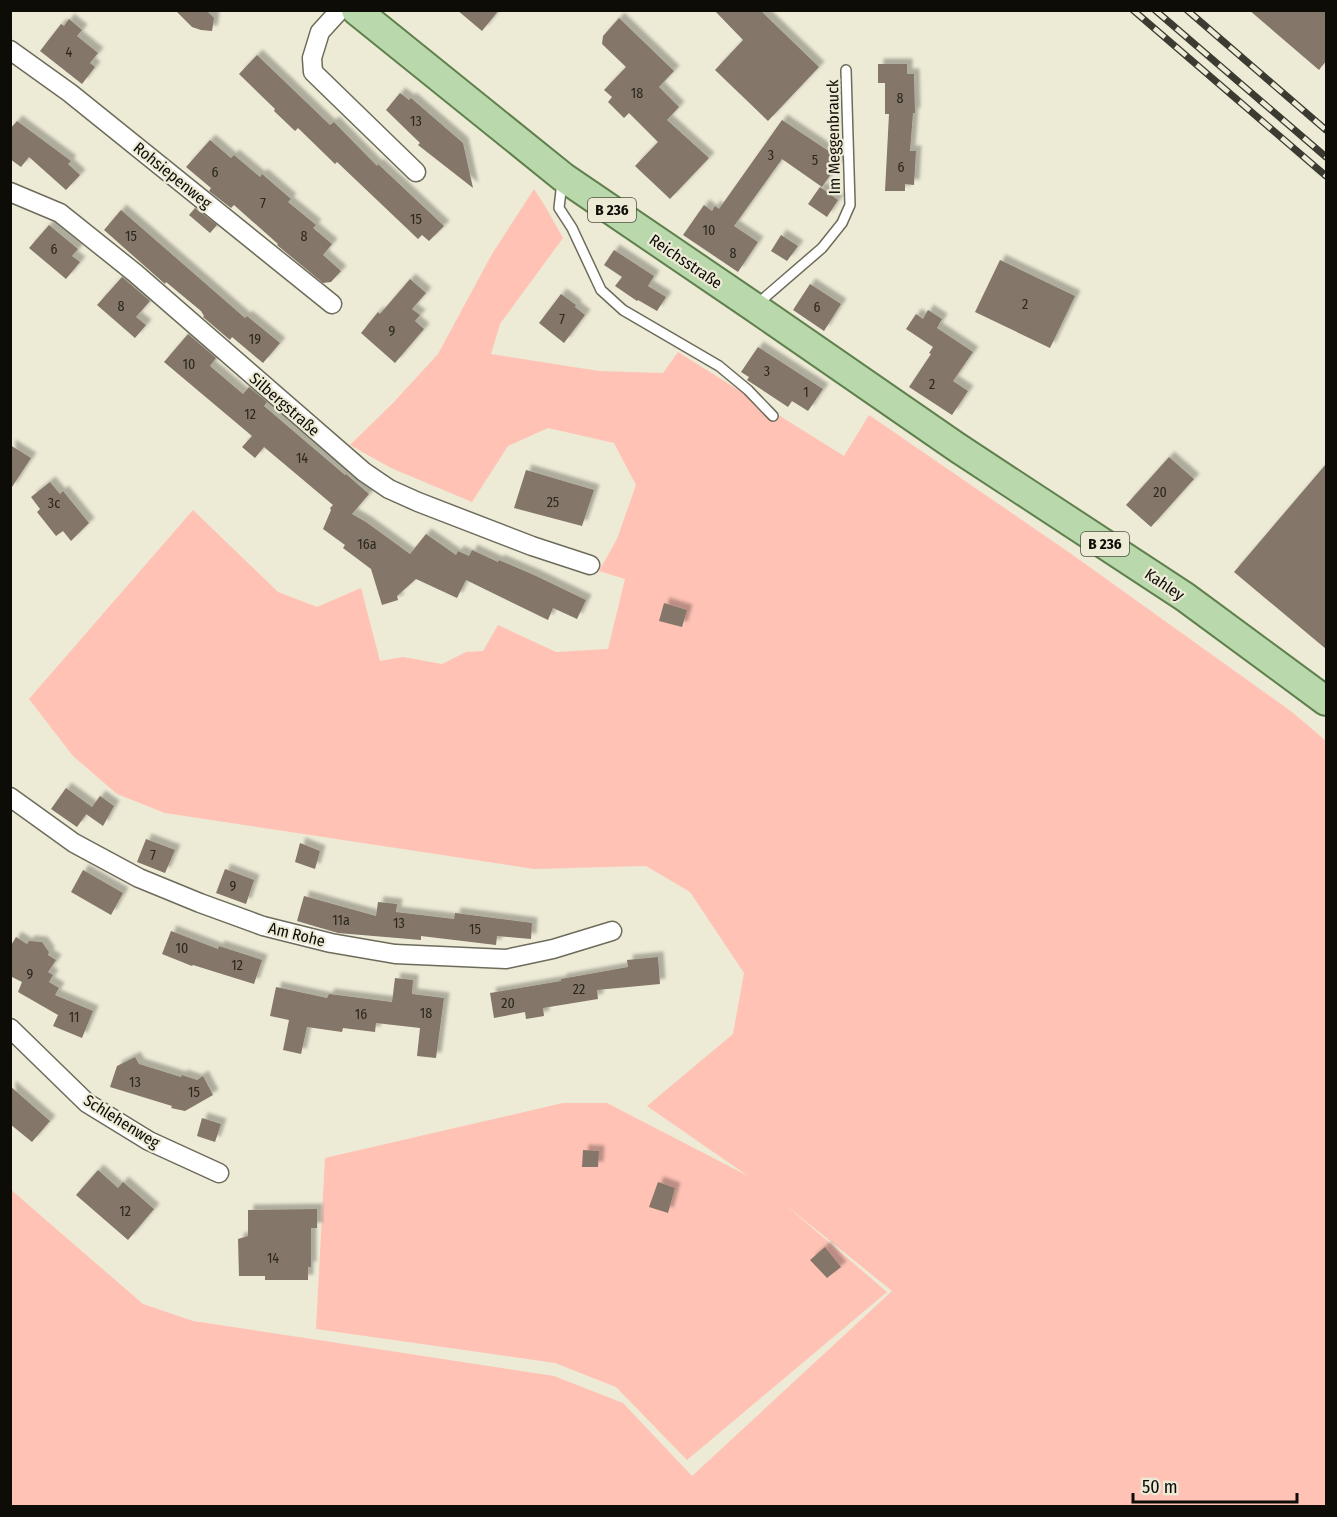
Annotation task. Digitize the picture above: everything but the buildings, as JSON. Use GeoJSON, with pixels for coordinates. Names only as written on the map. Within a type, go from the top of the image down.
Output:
{"type":"FeatureCollection","features":[{"type":"Feature","properties":{"kind":"main road","name":"Reichsstraße"},"geometry":{"type":"LineString","coordinates":[[356,10],[563,177],[879,394]]}},
{"type":"Feature","properties":{"kind":"main road","name":"Kahley"},"geometry":{"type":"LineString","coordinates":[[879,394],[1185,597],[1326,701]]}},
{"type":"Feature","properties":{"kind":"street"},"geometry":{"type":"LineString","coordinates":[[340,10],[320,32],[312,57],[313,72],[416,172]]}},
{"type":"Feature","properties":{"kind":"street","name":"Rohsiepenweg"},"geometry":{"type":"LineString","coordinates":[[10,50],[80,100],[332,304]]}},
{"type":"Feature","properties":{"kind":"street","name":"Silbergstraße"},"geometry":{"type":"LineString","coordinates":[[10,192],[60,213],[135,273],[364,472],[389,489],[532,546],[590,564]]}},
{"type":"Feature","properties":{"kind":"street","name":"Am Rohe"},"geometry":{"type":"LineString","coordinates":[[10,797],[74,843],[139,878],[263,926],[331,943],[395,954],[506,959],[553,949],[612,931]]}},
{"type":"Feature","properties":{"kind":"street","name":"Schlehenweg"},"geometry":{"type":"LineString","coordinates":[[10,1028],[87,1103],[148,1141],[219,1173]]}},
{"type":"Feature","properties":{"kind":"lane","name":"Im Meggenbrauck"},"geometry":{"type":"LineString","coordinates":[[754,307],[822,248],[842,223],[850,206],[846,70]]}},
{"type":"Feature","properties":{"kind":"lane"},"geometry":{"type":"LineString","coordinates":[[563,177],[559,208],[572,228],[601,290],[623,310],[719,366],[774,416]]}},
{"type":"Feature","properties":{"kind":"shaded area"},"geometry":{"type":"Polygon","coordinates":[[[534,189],[563,238],[500,324],[491,354],[599,371],[663,373],[678,352],[844,456],[869,415],[1070,553],[1292,712],[1326,741],[1326,1506],[11,1506],[10,1189],[143,1304],[193,1321],[554,1376],[623,1403],[692,1476],[892,1291],[782,1202],[887,1292],[687,1460],[616,1387],[555,1363],[316,1329],[325,1158],[563,1103],[607,1103],[748,1176],[647,1106],[733,1034],[744,973],[690,892],[646,866],[534,869],[165,813],[117,794],[73,756],[29,699],[193,510],[278,592],[317,607],[361,588],[380,661],[403,657],[442,664],[466,652],[483,651],[498,625],[556,652],[608,649],[625,579],[599,571],[617,539],[636,485],[614,443],[548,428],[508,446],[472,502],[391,468],[350,445],[438,354],[492,254],[534,189]]]}},
{"type":"Feature","properties":{"kind":"railway"},"geometry":{"type":"LineString","coordinates":[[1133,10],[1326,176]]}},
{"type":"Feature","properties":{"kind":"railway"},"geometry":{"type":"LineString","coordinates":[[1155,10],[1326,157]]}},
{"type":"Feature","properties":{"kind":"railway"},"geometry":{"type":"LineString","coordinates":[[1187,10],[1326,130]]}}]}
